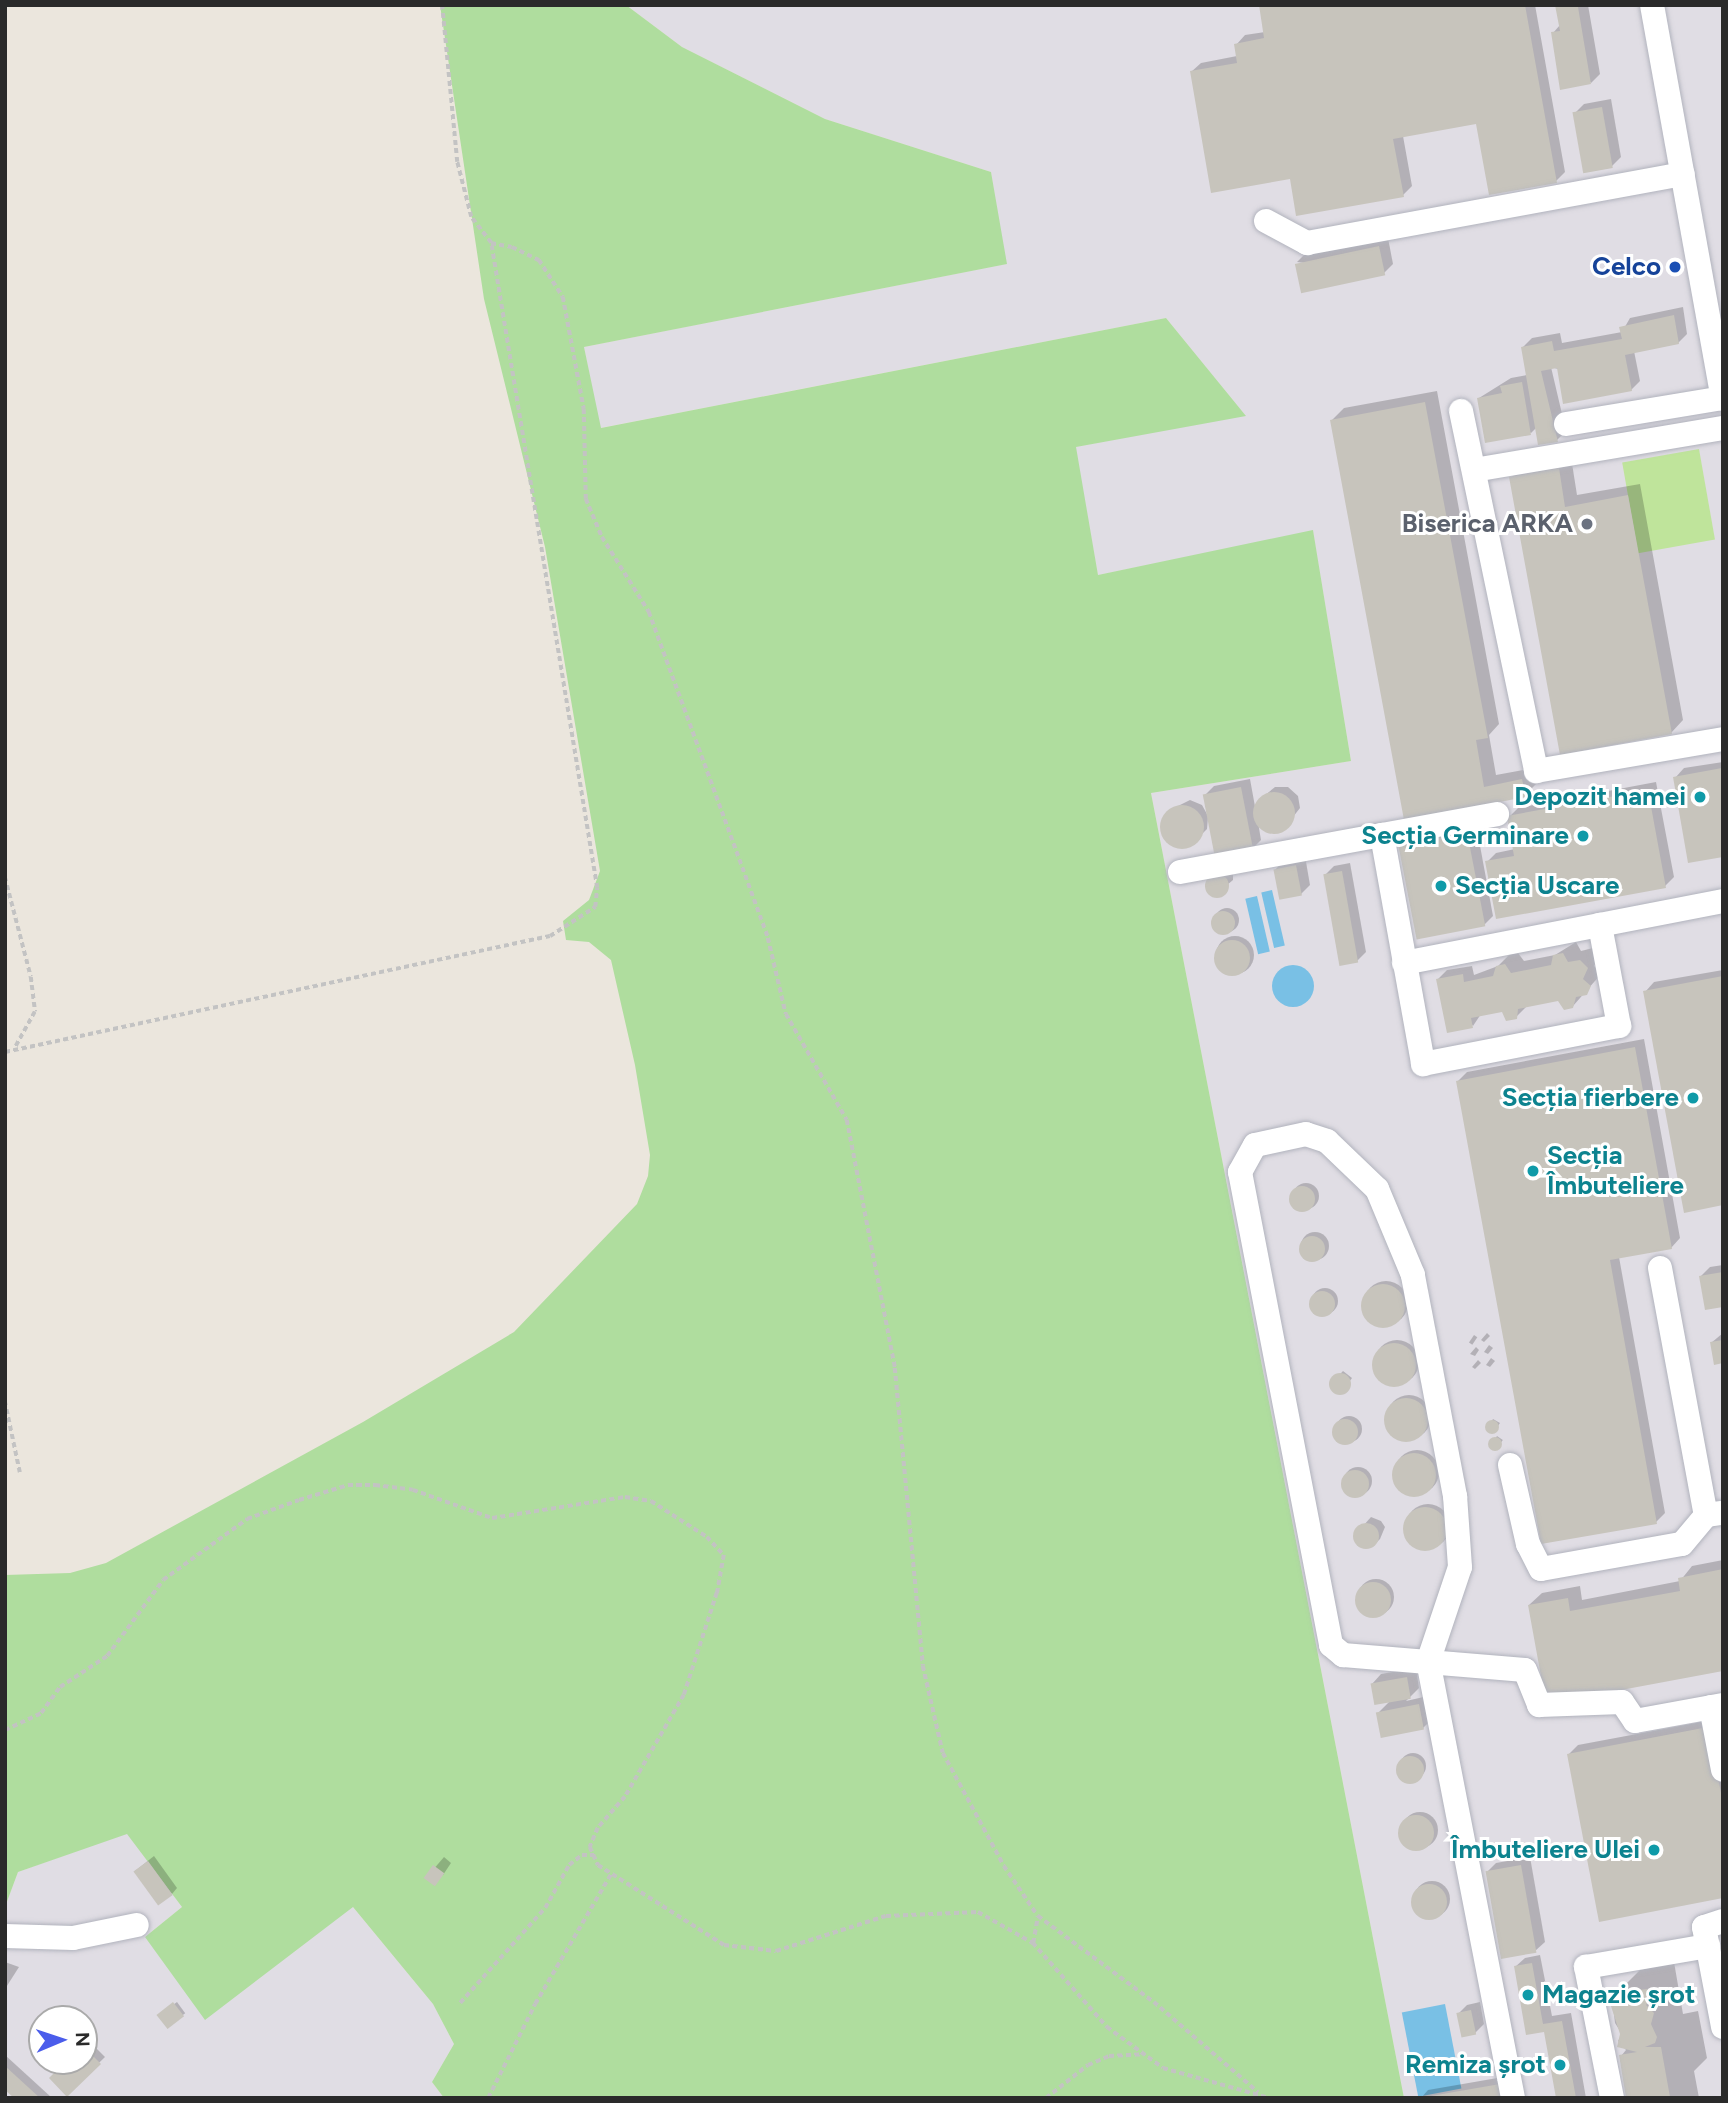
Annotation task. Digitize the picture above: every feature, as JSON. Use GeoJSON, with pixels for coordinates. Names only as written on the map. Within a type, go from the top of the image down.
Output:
{"type":"FeatureCollection","features":[{"type":"Feature","properties":{"kind":"street"},"geometry":{"type":"LineString","coordinates":[[1566,424],[1722,393],[1652,5]]}},
{"type":"Feature","properties":{"kind":"street"},"geometry":{"type":"LineString","coordinates":[[1266,221],[1307,243],[1683,174]]}},
{"type":"Feature","properties":{"kind":"street"},"geometry":{"type":"LineString","coordinates":[[1461,411],[1536,771],[1723,739]]}},
{"type":"Feature","properties":{"kind":"street"},"geometry":{"type":"LineString","coordinates":[[1474,470],[1723,428]]}},
{"type":"Feature","properties":{"kind":"street"},"geometry":{"type":"LineString","coordinates":[[1180,872],[1497,814]]}},
{"type":"Feature","properties":{"kind":"street"},"geometry":{"type":"LineString","coordinates":[[1382,835],[1423,1064],[1619,1027],[1600,925]]}},
{"type":"Feature","properties":{"kind":"street"},"geometry":{"type":"LineString","coordinates":[[1405,963],[1723,901]]}},
{"type":"Feature","properties":{"kind":"street"},"geometry":{"type":"LineString","coordinates":[[1513,2098],[1428,1662],[1460,1567],[1455,1496],[1413,1275],[1377,1189],[1327,1141],[1306,1134],[1255,1145],[1240,1172],[1331,1645],[1343,1655],[1428,1662],[1525,1670],[1539,1705],[1622,1702],[1635,1721],[1717,1706],[1723,1770]]}},
{"type":"Feature","properties":{"kind":"street"},"geometry":{"type":"LineString","coordinates":[[1510,1465],[1528,1544],[1541,1569],[1682,1544],[1714,1514],[1660,1268]]}},
{"type":"Feature","properties":{"kind":"street"},"geometry":{"type":"LineString","coordinates":[[1723,1921],[1704,1927],[1723,2026]]}},
{"type":"Feature","properties":{"kind":"street"},"geometry":{"type":"LineString","coordinates":[[5,1937],[73,1938],[137,1925]]}},
{"type":"Feature","properties":{"kind":"street"},"geometry":{"type":"LineString","coordinates":[[1612,2098],[1586,1967],[1708,1945]]}},
{"type":"Feature","properties":{"kind":"path"},"geometry":{"type":"LineString","coordinates":[[5,1052],[550,936],[595,907],[597,888],[491,243],[471,217],[457,162],[442,5]]}},
{"type":"Feature","properties":{"kind":"path"},"geometry":{"type":"LineString","coordinates":[[491,243],[512,247],[539,260],[563,297],[584,409],[586,499],[601,537],[649,612],[768,938],[786,1014],[847,1120],[895,1368],[923,1666],[943,1753],[1004,1866],[1038,1916],[1154,2002],[1258,2092],[1269,2098]]}},
{"type":"Feature","properties":{"kind":"path"},"geometry":{"type":"LineString","coordinates":[[5,877],[31,977],[35,1012],[14,1050]]}},
{"type":"Feature","properties":{"kind":"path"},"geometry":{"type":"LineString","coordinates":[[5,1401],[20,1472]]}},
{"type":"Feature","properties":{"kind":"path"},"geometry":{"type":"LineString","coordinates":[[5,1730],[41,1713],[60,1687],[107,1656],[163,1580],[247,1520],[299,1500],[348,1485],[375,1485],[413,1490],[492,1518],[625,1497],[651,1501],[706,1537],[724,1555],[718,1593],[684,1695],[625,1797],[598,1828],[590,1847],[594,1856],[611,1874],[724,1945],[776,1951],[886,1916],[978,1912],[1033,1943],[1108,2027],[1163,2068],[1258,2092]]}},
{"type":"Feature","properties":{"kind":"path"},"geometry":{"type":"LineString","coordinates":[[460,2003],[545,1908],[569,1865],[582,1856],[594,1856]]}},
{"type":"Feature","properties":{"kind":"path"},"geometry":{"type":"LineString","coordinates":[[488,2098],[535,2004],[611,1874]]}},
{"type":"Feature","properties":{"kind":"path"},"geometry":{"type":"LineString","coordinates":[[1033,1943],[1038,1916]]}},
{"type":"Feature","properties":{"kind":"path"},"geometry":{"type":"LineString","coordinates":[[1046,2098],[1088,2065],[1109,2056],[1144,2054]]}},
{"type":"Feature","properties":{"kind":"shaded area"},"geometry":{"type":"Polygon","coordinates":[[[626,5],[1723,5],[1723,2098],[1404,2098],[1151,793],[1351,761],[1313,531],[1098,575],[1075,447],[1245,415],[1166,318],[600,428],[584,347],[1006,264],[991,172],[825,119],[682,47],[626,5]]]}},
{"type":"Feature","properties":{"kind":"shaded area"},"geometry":{"type":"Polygon","coordinates":[[[127,1833],[182,1907],[145,1937],[353,1907],[433,2004],[454,2044],[432,2082],[444,2098],[5,2098],[5,1907],[18,1872],[127,1833]]]}},
{"type":"Feature","properties":{"kind":"green space"},"geometry":{"type":"Polygon","coordinates":[[[440,5],[626,5],[682,47],[825,119],[991,172],[1007,264],[584,347],[601,428],[1166,318],[1246,416],[1076,447],[1098,575],[1313,530],[1351,761],[1151,793],[1404,2098],[444,2098],[432,2082],[454,2044],[433,2004],[353,1907],[205,2020],[145,1937],[182,1907],[127,1834],[18,1872],[5,1907],[5,1575],[70,1573],[106,1563],[363,1422],[514,1332],[637,1204],[648,1176],[650,1155],[635,1065],[611,960],[589,942],[566,940],[563,921],[589,900],[600,871],[545,547],[484,299],[440,5]]]}},
{"type":"Feature","properties":{"kind":"green space"},"geometry":{"type":"Polygon","coordinates":[[[1699,449],[1715,540],[1638,553],[1622,463],[1699,449]]]}},
{"type":"Feature","properties":{"kind":"water"},"geometry":{"type":"Polygon","coordinates":[[[1272,890],[1285,946],[1274,948],[1261,892],[1272,890]]]}},
{"type":"Feature","properties":{"kind":"water"},"geometry":{"type":"Polygon","coordinates":[[[1257,896],[1270,952],[1258,954],[1245,899],[1257,896]]]}},
{"type":"Feature","properties":{"kind":"water"},"geometry":{"type":"Polygon","coordinates":[[[1293,965],[1308,971],[1314,986],[1308,1001],[1293,1007],[1278,1001],[1272,986],[1278,971],[1293,965]]]}},
{"type":"Feature","properties":{"kind":"water"},"geometry":{"type":"Polygon","coordinates":[[[1445,2004],[1461,2088],[1418,2097],[1402,2012],[1445,2004]]]}},
{"type":"Feature","properties":{"kind":"building"},"geometry":{"type":"Polygon","coordinates":[[[1259,5],[1525,5],[1557,183],[1489,195],[1476,124],[1393,139],[1404,197],[1296,216],[1290,179],[1211,193],[1190,71],[1237,63],[1234,44],[1264,38],[1259,5]]]}},
{"type":"Feature","properties":{"kind":"building"},"geometry":{"type":"Polygon","coordinates":[[[1555,5],[1583,5],[1578,7],[1591,84],[1560,90],[1551,32],[1560,31],[1555,5]]]}},
{"type":"Feature","properties":{"kind":"building"},"geometry":{"type":"Polygon","coordinates":[[[1602,107],[1613,168],[1583,173],[1572,112],[1602,107]]]}},
{"type":"Feature","properties":{"kind":"building"},"geometry":{"type":"Polygon","coordinates":[[[1379,246],[1385,275],[1301,293],[1295,264],[1379,246]]]}},
{"type":"Feature","properties":{"kind":"building"},"geometry":{"type":"Polygon","coordinates":[[[1674,315],[1679,344],[1625,355],[1632,391],[1563,404],[1557,368],[1541,371],[1558,442],[1538,445],[1521,347],[1552,341],[1554,351],[1622,339],[1619,327],[1674,315]]]}},
{"type":"Feature","properties":{"kind":"building"},"geometry":{"type":"Polygon","coordinates":[[[1522,382],[1531,435],[1485,443],[1477,398],[1502,393],[1500,386],[1522,382]]]}},
{"type":"Feature","properties":{"kind":"building"},"geometry":{"type":"Polygon","coordinates":[[[1425,402],[1488,738],[1476,740],[1484,787],[1522,779],[1526,797],[1404,820],[1330,420],[1425,402]]]}},
{"type":"Feature","properties":{"kind":"building"},"geometry":{"type":"Polygon","coordinates":[[[1559,468],[1565,507],[1628,495],[1672,734],[1560,755],[1509,477],[1559,468]]]}},
{"type":"Feature","properties":{"kind":"building"},"geometry":{"type":"Polygon","coordinates":[[[1722,768],[1723,857],[1688,863],[1673,777],[1722,768]]]}},
{"type":"Feature","properties":{"kind":"building"},"geometry":{"type":"Polygon","coordinates":[[[1241,787],[1253,851],[1215,858],[1203,794],[1241,787]]]}},
{"type":"Feature","properties":{"kind":"building","name":"Secția Germinare"},"geometry":{"type":"Polygon","coordinates":[[[1648,790],[1666,888],[1496,919],[1485,861],[1514,856],[1507,816],[1648,790]]]}},
{"type":"Feature","properties":{"kind":"building"},"geometry":{"type":"Polygon","coordinates":[[[1274,792],[1289,798],[1295,813],[1289,828],[1274,834],[1259,828],[1253,813],[1259,798],[1274,792]]]}},
{"type":"Feature","properties":{"kind":"building"},"geometry":{"type":"Polygon","coordinates":[[[1182,805],[1197,812],[1204,827],[1197,842],[1182,849],[1167,842],[1160,827],[1167,812],[1182,805]]]}},
{"type":"Feature","properties":{"kind":"building","name":"Secția Uscare"},"geometry":{"type":"Polygon","coordinates":[[[1467,832],[1485,926],[1417,940],[1398,845],[1467,832]]]}},
{"type":"Feature","properties":{"kind":"building"},"geometry":{"type":"Polygon","coordinates":[[[1296,865],[1302,895],[1279,900],[1273,869],[1296,865]]]}},
{"type":"Feature","properties":{"kind":"building"},"geometry":{"type":"Polygon","coordinates":[[[1342,871],[1358,963],[1339,966],[1323,874],[1342,871]]]}},
{"type":"Feature","properties":{"kind":"building"},"geometry":{"type":"Polygon","coordinates":[[[1217,874],[1225,878],[1229,886],[1225,894],[1217,898],[1209,894],[1205,886],[1209,878],[1217,874]]]}},
{"type":"Feature","properties":{"kind":"building"},"geometry":{"type":"Polygon","coordinates":[[[1223,911],[1232,914],[1235,923],[1232,932],[1223,935],[1214,932],[1211,923],[1214,914],[1223,911]]]}},
{"type":"Feature","properties":{"kind":"building"},"geometry":{"type":"Polygon","coordinates":[[[1232,940],[1245,945],[1250,958],[1245,971],[1232,976],[1219,971],[1214,958],[1219,945],[1232,940]]]}},
{"type":"Feature","properties":{"kind":"building"},"geometry":{"type":"Polygon","coordinates":[[[1563,953],[1568,962],[1580,960],[1588,968],[1583,979],[1591,986],[1587,995],[1576,997],[1573,1008],[1564,1010],[1558,1001],[1518,1009],[1517,1019],[1506,1021],[1502,1012],[1471,1018],[1473,1028],[1447,1033],[1436,979],[1463,974],[1464,982],[1493,976],[1496,966],[1505,964],[1511,973],[1551,965],[1553,955],[1563,953]]]}},
{"type":"Feature","properties":{"kind":"building","name":"Secția fierbere"},"geometry":{"type":"Polygon","coordinates":[[[1723,976],[1723,1205],[1684,1213],[1643,991],[1723,976]]]}},
{"type":"Feature","properties":{"kind":"building"},"geometry":{"type":"Polygon","coordinates":[[[1635,1047],[1672,1249],[1610,1260],[1657,1524],[1541,1544],[1456,1081],[1635,1047]]]}},
{"type":"Feature","properties":{"kind":"building"},"geometry":{"type":"Polygon","coordinates":[[[1302,1186],[1312,1189],[1315,1199],[1312,1209],[1302,1212],[1292,1209],[1289,1199],[1292,1189],[1302,1186]]]}},
{"type":"Feature","properties":{"kind":"building"},"geometry":{"type":"Polygon","coordinates":[[[1312,1236],[1322,1239],[1325,1249],[1322,1259],[1312,1262],[1302,1259],[1299,1249],[1302,1239],[1312,1236]]]}},
{"type":"Feature","properties":{"kind":"building"},"geometry":{"type":"Polygon","coordinates":[[[1723,1272],[1723,1307],[1705,1310],[1699,1276],[1723,1272]]]}},
{"type":"Feature","properties":{"kind":"building"},"geometry":{"type":"Polygon","coordinates":[[[1383,1284],[1398,1291],[1405,1306],[1398,1321],[1383,1328],[1368,1321],[1361,1306],[1368,1291],[1383,1284]]]}},
{"type":"Feature","properties":{"kind":"building"},"geometry":{"type":"Polygon","coordinates":[[[1322,1291],[1332,1294],[1335,1304],[1332,1314],[1322,1317],[1312,1314],[1309,1304],[1312,1294],[1322,1291]]]}},
{"type":"Feature","properties":{"kind":"building"},"geometry":{"type":"Polygon","coordinates":[[[1723,1340],[1723,1363],[1714,1365],[1710,1342],[1723,1340]]]}},
{"type":"Feature","properties":{"kind":"building"},"geometry":{"type":"Polygon","coordinates":[[[1394,1343],[1409,1350],[1416,1365],[1409,1380],[1394,1387],[1379,1380],[1372,1365],[1379,1350],[1394,1343]]]}},
{"type":"Feature","properties":{"kind":"building"},"geometry":{"type":"Polygon","coordinates":[[[1340,1373],[1348,1376],[1351,1384],[1348,1392],[1340,1395],[1332,1392],[1329,1384],[1332,1376],[1340,1373]]]}},
{"type":"Feature","properties":{"kind":"building"},"geometry":{"type":"Polygon","coordinates":[[[1406,1398],[1421,1405],[1428,1420],[1421,1435],[1406,1442],[1391,1435],[1384,1420],[1391,1405],[1406,1398]]]}},
{"type":"Feature","properties":{"kind":"building"},"geometry":{"type":"Polygon","coordinates":[[[1345,1419],[1355,1422],[1358,1432],[1355,1442],[1345,1445],[1335,1442],[1332,1432],[1335,1422],[1345,1419]]]}},
{"type":"Feature","properties":{"kind":"building"},"geometry":{"type":"Polygon","coordinates":[[[1489,1420],[1495,1420],[1499,1427],[1495,1434],[1489,1434],[1485,1430],[1485,1424],[1489,1420]]]}},
{"type":"Feature","properties":{"kind":"building"},"geometry":{"type":"Polygon","coordinates":[[[1492,1437],[1498,1437],[1502,1444],[1498,1451],[1492,1451],[1488,1447],[1488,1441],[1492,1437]]]}},
{"type":"Feature","properties":{"kind":"building"},"geometry":{"type":"Polygon","coordinates":[[[1414,1453],[1429,1460],[1436,1475],[1429,1490],[1414,1497],[1399,1490],[1392,1475],[1399,1460],[1414,1453]]]}},
{"type":"Feature","properties":{"kind":"building"},"geometry":{"type":"Polygon","coordinates":[[[1355,1470],[1365,1474],[1369,1484],[1365,1494],[1355,1498],[1345,1494],[1341,1484],[1345,1474],[1355,1470]]]}},
{"type":"Feature","properties":{"kind":"building"},"geometry":{"type":"Polygon","coordinates":[[[1425,1507],[1440,1514],[1447,1529],[1440,1544],[1425,1551],[1410,1544],[1403,1529],[1410,1514],[1425,1507]]]}},
{"type":"Feature","properties":{"kind":"building"},"geometry":{"type":"Polygon","coordinates":[[[1366,1523],[1376,1526],[1379,1536],[1376,1546],[1366,1549],[1356,1546],[1353,1536],[1356,1526],[1366,1523]]]}},
{"type":"Feature","properties":{"kind":"building"},"geometry":{"type":"Polygon","coordinates":[[[1723,1569],[1723,1671],[1546,1704],[1528,1605],[1568,1598],[1570,1611],[1680,1591],[1678,1578],[1723,1569]]]}},
{"type":"Feature","properties":{"kind":"building"},"geometry":{"type":"Polygon","coordinates":[[[1373,1582],[1386,1587],[1391,1600],[1386,1613],[1373,1618],[1360,1613],[1355,1600],[1360,1587],[1373,1582]]]}},
{"type":"Feature","properties":{"kind":"building"},"geometry":{"type":"Polygon","coordinates":[[[1407,1677],[1411,1699],[1374,1705],[1371,1683],[1407,1677]]]}},
{"type":"Feature","properties":{"kind":"building"},"geometry":{"type":"Polygon","coordinates":[[[1419,1704],[1424,1730],[1381,1738],[1376,1712],[1419,1704]]]}},
{"type":"Feature","properties":{"kind":"building","name":"Îmbuteliere Ulei"},"geometry":{"type":"Polygon","coordinates":[[[1708,1727],[1723,1803],[1723,1898],[1599,1922],[1567,1754],[1708,1727]]]}},
{"type":"Feature","properties":{"kind":"building"},"geometry":{"type":"Polygon","coordinates":[[[1410,1756],[1420,1760],[1424,1770],[1420,1780],[1410,1784],[1400,1780],[1396,1770],[1400,1760],[1410,1756]]]}},
{"type":"Feature","properties":{"kind":"building"},"geometry":{"type":"Polygon","coordinates":[[[1416,1815],[1429,1820],[1434,1833],[1429,1846],[1416,1851],[1403,1846],[1398,1833],[1403,1820],[1416,1815]]]}},
{"type":"Feature","properties":{"kind":"building"},"geometry":{"type":"Polygon","coordinates":[[[148,1861],[173,1895],[158,1906],[133,1872],[148,1861]]]}},
{"type":"Feature","properties":{"kind":"building"},"geometry":{"type":"Polygon","coordinates":[[[433,1865],[444,1873],[435,1886],[424,1878],[433,1865]]]}},
{"type":"Feature","properties":{"kind":"building"},"geometry":{"type":"Polygon","coordinates":[[[1521,1865],[1536,1953],[1501,1959],[1486,1871],[1521,1865]]]}},
{"type":"Feature","properties":{"kind":"building"},"geometry":{"type":"Polygon","coordinates":[[[1429,1884],[1442,1889],[1447,1902],[1442,1915],[1429,1920],[1416,1915],[1411,1902],[1416,1889],[1429,1884]]]}},
{"type":"Feature","properties":{"kind":"building"},"geometry":{"type":"Polygon","coordinates":[[[1532,1963],[1543,2024],[1562,2021],[1576,2098],[1556,2098],[1544,2032],[1526,2035],[1514,1966],[1532,1963]]]}},
{"type":"Feature","properties":{"kind":"building"},"geometry":{"type":"Polygon","coordinates":[[[1647,1989],[1651,1996],[1646,2005],[1654,2013],[1651,2024],[1657,2037],[1655,2043],[1645,2047],[1661,2047],[1670,2097],[1626,2098],[1619,2055],[1637,2052],[1617,2047],[1620,2034],[1609,2000],[1614,1993],[1647,1989]]]}},
{"type":"Feature","properties":{"kind":"building"},"geometry":{"type":"Polygon","coordinates":[[[173,2002],[184,2016],[168,2029],[156,2015],[173,2002]]]}},
{"type":"Feature","properties":{"kind":"building"},"geometry":{"type":"Polygon","coordinates":[[[1471,2010],[1476,2034],[1462,2038],[1456,2013],[1471,2010]]]}},
{"type":"Feature","properties":{"kind":"building"},"geometry":{"type":"Polygon","coordinates":[[[5,2066],[40,2098],[14,2098],[5,2090],[5,2066]]]}},
{"type":"Feature","properties":{"kind":"building"},"geometry":{"type":"Polygon","coordinates":[[[52,2075],[90,2075],[67,2097],[49,2078],[52,2075]]]}},
{"type":"Feature","properties":{"kind":"building"},"geometry":{"type":"Polygon","coordinates":[[[1500,2084],[1503,2098],[1431,2098],[1431,2096],[1500,2084]]]}},
{"type":"Feature","properties":{"kind":"place","name":"Celco"},"geometry":{"type":"Point","coordinates":[1675,267]}},
{"type":"Feature","properties":{"kind":"place","name":"Biserica ARKA"},"geometry":{"type":"Point","coordinates":[1587,524]}},
{"type":"Feature","properties":{"kind":"place","name":"Depozit hamei"},"geometry":{"type":"Point","coordinates":[1700,797]}},
{"type":"Feature","properties":{"kind":"place","name":"Secția Germinare"},"geometry":{"type":"Point","coordinates":[1583,836]}},
{"type":"Feature","properties":{"kind":"place","name":"Secția Uscare"},"geometry":{"type":"Point","coordinates":[1441,886]}},
{"type":"Feature","properties":{"kind":"place","name":"Secția fierbere"},"geometry":{"type":"Point","coordinates":[1693,1098]}},
{"type":"Feature","properties":{"kind":"place","name":"Secția Îmbuteliere"},"geometry":{"type":"Point","coordinates":[1533,1171]}},
{"type":"Feature","properties":{"kind":"place","name":"Îmbuteliere Ulei"},"geometry":{"type":"Point","coordinates":[1654,1850]}},
{"type":"Feature","properties":{"kind":"place","name":"Magazie șrot"},"geometry":{"type":"Point","coordinates":[1528,1995]}},
{"type":"Feature","properties":{"kind":"place","name":"Remiza șrot"},"geometry":{"type":"Point","coordinates":[1560,2065]}}]}
